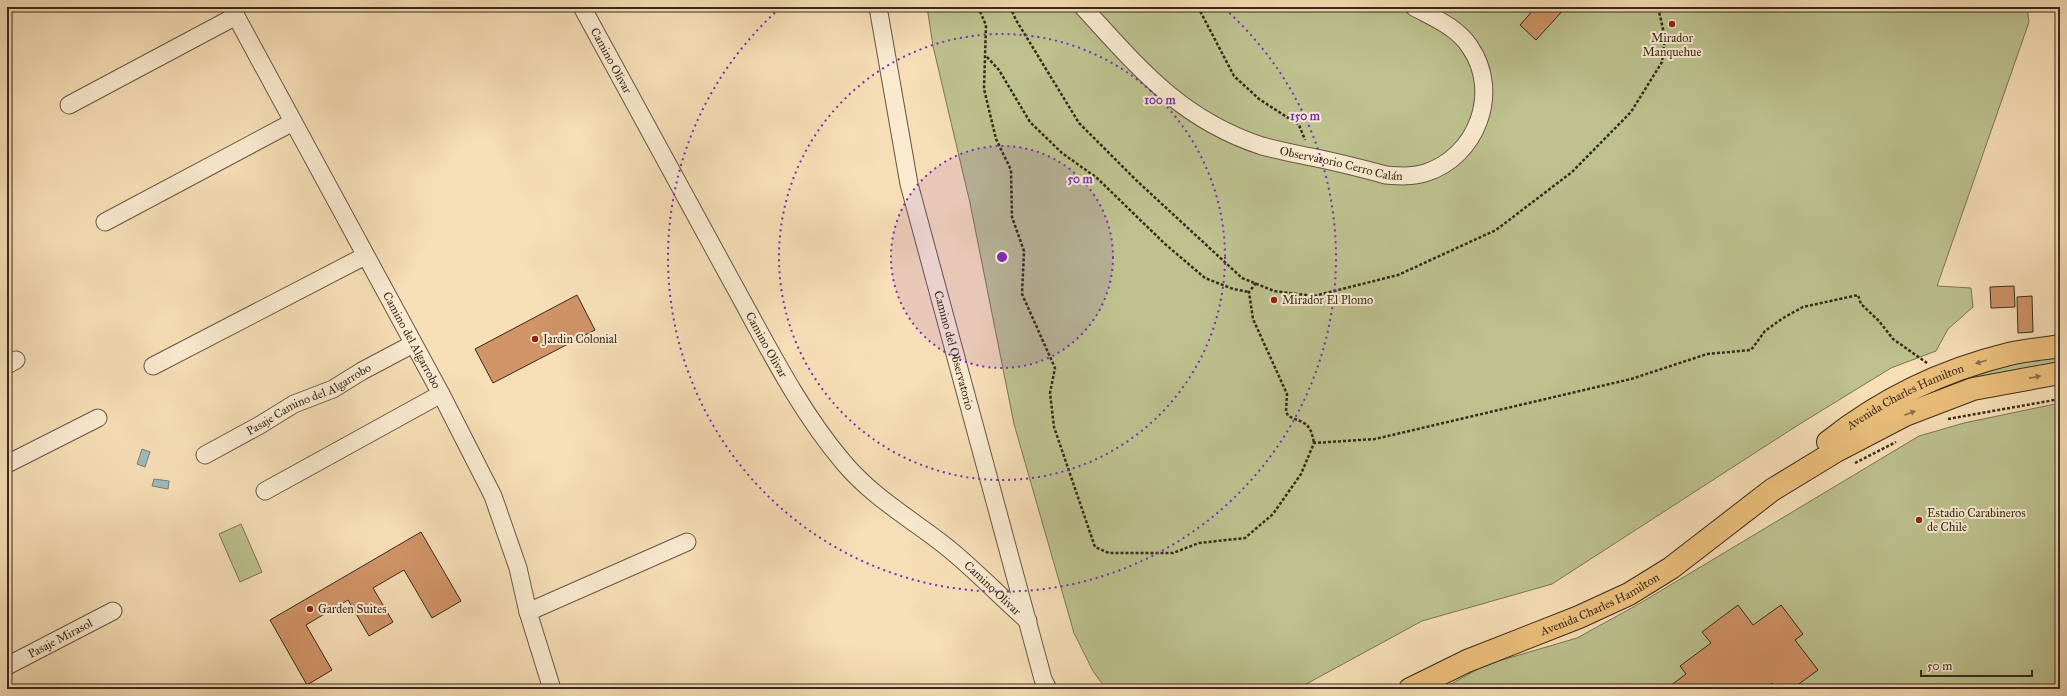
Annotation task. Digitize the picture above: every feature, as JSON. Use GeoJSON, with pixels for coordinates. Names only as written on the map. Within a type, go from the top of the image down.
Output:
{"type":"FeatureCollection","features":[{"type":"Feature","properties":{"kind":"main road","name":"Avenida Charles Hamilton"},"geometry":{"type":"LineString","coordinates":[[1410,689],[1467,661],[1579,617],[1629,594],[1671,568],[1772,490],[1835,436],[1883,404],[1921,384],[1963,368],[2010,354],[2060,346]]}},
{"type":"Feature","properties":{"kind":"main road","name":"Avenida Charles Hamilton"},"geometry":{"type":"LineString","coordinates":[[1772,490],[1836,451],[1905,415],[1973,389],[2060,373]]}},
{"type":"Feature","properties":{"kind":"street","name":"Camino Olivar"},"geometry":{"type":"LineString","coordinates":[[582,7],[768,346],[821,436],[845,465],[888,505],[939,541],[972,568],[1004,600],[1028,621]]}},
{"type":"Feature","properties":{"kind":"street","name":"Camino del Observatorio"},"geometry":{"type":"LineString","coordinates":[[878,7],[909,184],[955,360],[1043,679],[1048,689]]}},
{"type":"Feature","properties":{"kind":"street","name":"Observatorio Cerro Calán"},"geometry":{"type":"LineString","coordinates":[[1083,7],[1148,78],[1185,108],[1203,120],[1243,139],[1285,152],[1386,175],[1412,175],[1437,168],[1458,153],[1467,144],[1480,121],[1483,108],[1484,82],[1476,58],[1470,46],[1452,28],[1414,7]]}},
{"type":"Feature","properties":{"kind":"street"},"geometry":{"type":"LineString","coordinates":[[69,104],[234,11]]}},
{"type":"Feature","properties":{"kind":"street","name":"Camino del Algarrobo"},"geometry":{"type":"LineString","coordinates":[[234,11],[365,256],[441,394],[493,496],[518,568],[528,612],[552,689]]}},
{"type":"Feature","properties":{"kind":"street"},"geometry":{"type":"LineString","coordinates":[[105,222],[293,122]]}},
{"type":"Feature","properties":{"kind":"street"},"geometry":{"type":"LineString","coordinates":[[153,366],[365,256]]}},
{"type":"Feature","properties":{"kind":"street","name":"Pasaje Camino del Algarrobo"},"geometry":{"type":"LineString","coordinates":[[205,455],[260,425],[294,404],[333,389],[362,371],[413,344]]}},
{"type":"Feature","properties":{"kind":"street"},"geometry":{"type":"LineString","coordinates":[[265,491],[441,394]]}},
{"type":"Feature","properties":{"kind":"street"},"geometry":{"type":"LineString","coordinates":[[7,464],[98,418]]}},
{"type":"Feature","properties":{"kind":"street"},"geometry":{"type":"LineString","coordinates":[[528,612],[687,542]]}},
{"type":"Feature","properties":{"kind":"street","name":"Pasaje Mirasol"},"geometry":{"type":"LineString","coordinates":[[7,666],[113,611]]}},
{"type":"Feature","properties":{"kind":"path"},"geometry":{"type":"LineString","coordinates":[[978,7],[986,25],[984,89],[996,139],[1011,170],[1012,217],[1024,251],[1022,294],[1055,368],[1050,393],[1054,427],[1095,547],[1115,554],[1173,554],[1199,543],[1244,538],[1273,514],[1301,474],[1314,443],[1311,429],[1308,425],[1288,416],[1286,411],[1287,394],[1253,319],[1249,292],[1256,284]]}},
{"type":"Feature","properties":{"kind":"path"},"geometry":{"type":"LineString","coordinates":[[1010,7],[1016,20],[1079,123],[1136,180],[1242,278],[1274,292],[1314,296],[1398,274],[1496,230],[1572,172],[1631,112],[1662,62],[1665,38],[1658,7]]}},
{"type":"Feature","properties":{"kind":"path"},"geometry":{"type":"LineString","coordinates":[[1198,7],[1234,76],[1258,99],[1299,125],[1306,143],[1307,156]]}},
{"type":"Feature","properties":{"kind":"path"},"geometry":{"type":"LineString","coordinates":[[986,56],[999,70],[1030,122],[1062,153],[1097,178],[1165,244],[1205,278],[1233,289],[1249,292]]}},
{"type":"Feature","properties":{"kind":"path"},"geometry":{"type":"LineString","coordinates":[[1314,443],[1375,439],[1631,378],[1707,354],[1751,350],[1765,331],[1783,318],[1803,307],[1858,296],[1861,304],[1879,321],[1893,339],[1927,363]]}},
{"type":"Feature","properties":{"kind":"path"},"geometry":{"type":"LineString","coordinates":[[1942,421],[2060,399]]}},
{"type":"Feature","properties":{"kind":"path"},"geometry":{"type":"LineString","coordinates":[[1853,464],[1899,441]]}},
{"type":"Feature","properties":{"kind":"green space"},"geometry":{"type":"Polygon","coordinates":[[[927,7],[2027,7],[2029,22],[1937,286],[1971,288],[1973,307],[1948,329],[1936,351],[1891,368],[1795,427],[1552,584],[1422,621],[1297,689],[1106,689],[1093,671],[1074,633],[1014,424],[970,203],[933,46],[927,7]]]}},
{"type":"Feature","properties":{"kind":"green space"},"geometry":{"type":"Polygon","coordinates":[[[2060,356],[2060,364],[1965,383],[1963,380],[2011,364],[2060,356]]]}},
{"type":"Feature","properties":{"kind":"green space","name":"Estadio Carabineros de Chile"},"geometry":{"type":"Polygon","coordinates":[[[2060,403],[2060,689],[1442,689],[1485,665],[1577,638],[1637,605],[1919,436],[1964,423],[2060,403]]]}},
{"type":"Feature","properties":{"kind":"green space"},"geometry":{"type":"Polygon","coordinates":[[[241,524],[262,572],[240,582],[219,534],[241,524]]]}},
{"type":"Feature","properties":{"kind":"water"},"geometry":{"type":"Polygon","coordinates":[[[142,449],[150,452],[145,467],[137,464],[142,449]]]}},
{"type":"Feature","properties":{"kind":"water"},"geometry":{"type":"Polygon","coordinates":[[[154,479],[169,481],[168,489],[152,486],[154,479]]]}},
{"type":"Feature","properties":{"kind":"building"},"geometry":{"type":"Polygon","coordinates":[[[1536,7],[1566,7],[1536,40],[1520,25],[1536,7]]]}},
{"type":"Feature","properties":{"kind":"building"},"geometry":{"type":"Polygon","coordinates":[[[2014,286],[2015,307],[1991,308],[1990,287],[2014,286]]]}},
{"type":"Feature","properties":{"kind":"building","name":"Jardin Colonial"},"geometry":{"type":"Polygon","coordinates":[[[577,295],[595,330],[493,383],[475,349],[577,295]]]}},
{"type":"Feature","properties":{"kind":"building"},"geometry":{"type":"Polygon","coordinates":[[[2032,296],[2033,332],[2018,333],[2017,297],[2032,296]]]}},
{"type":"Feature","properties":{"kind":"building","name":"Garden Suites"},"geometry":{"type":"Polygon","coordinates":[[[421,532],[461,601],[432,618],[404,570],[373,588],[393,622],[369,636],[348,600],[306,625],[332,670],[307,685],[270,620],[421,532]]]}},
{"type":"Feature","properties":{"kind":"building"},"geometry":{"type":"Polygon","coordinates":[[[1738,605],[1753,625],[1781,605],[1803,634],[1795,640],[1818,670],[1792,689],[1776,689],[1772,683],[1763,689],[1666,689],[1686,674],[1680,666],[1711,643],[1702,632],[1738,605]]]}},
{"type":"Feature","properties":{"kind":"place","name":"Mirador Manquehue"},"geometry":{"type":"Point","coordinates":[1672,24]}},
{"type":"Feature","properties":{"kind":"place","name":"Mirador El Plomo"},"geometry":{"type":"Point","coordinates":[1274,300]}},
{"type":"Feature","properties":{"kind":"place","name":"Jardin Colonial"},"geometry":{"type":"Point","coordinates":[535,339]}},
{"type":"Feature","properties":{"kind":"place","name":"Estadio Carabineros de Chile"},"geometry":{"type":"Point","coordinates":[1919,520]}},
{"type":"Feature","properties":{"kind":"place","name":"Garden Suites"},"geometry":{"type":"Point","coordinates":[310,609]}}]}
